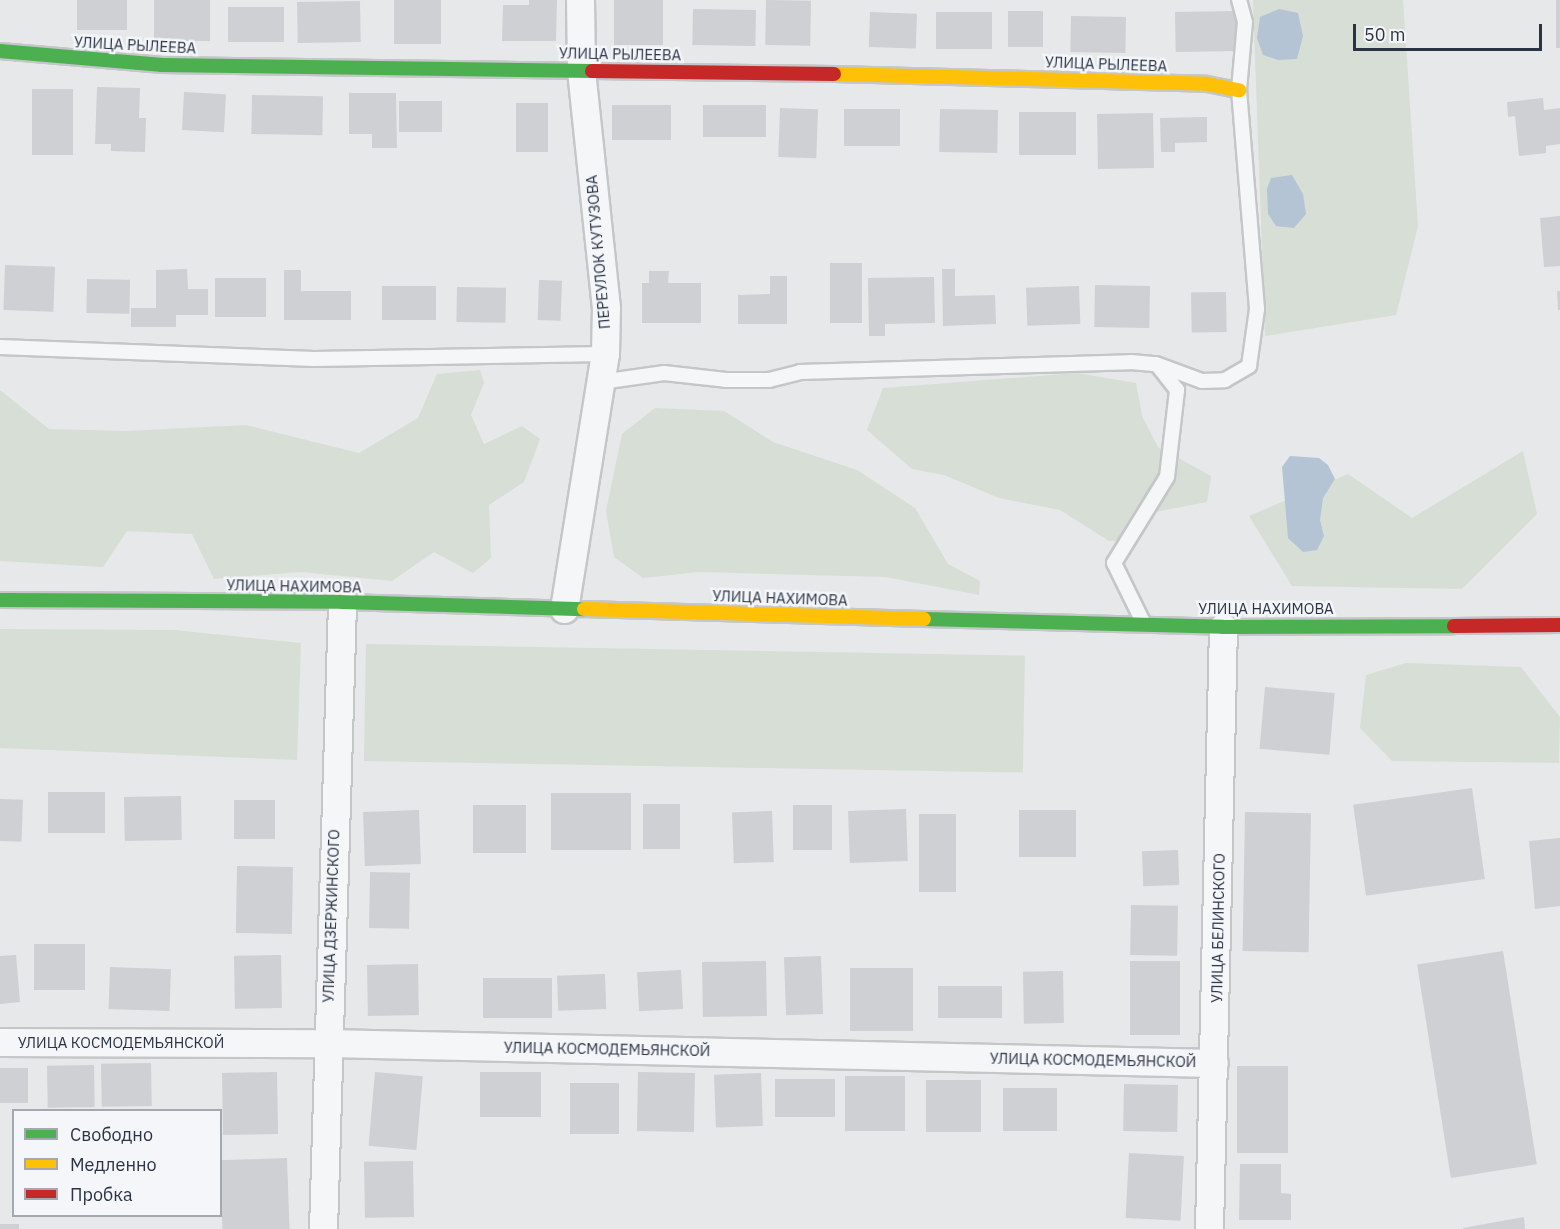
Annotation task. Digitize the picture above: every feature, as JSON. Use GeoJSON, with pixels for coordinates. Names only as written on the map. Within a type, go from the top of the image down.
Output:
{"type":"FeatureCollection","features":[{"type":"Feature","properties":{"kind":"main road","name":"УЛИЦА РЫЛЕЕВА"},"geometry":{"type":"LineString","coordinates":[[0,51],[162,65],[581,70],[1184,83],[1239,90]]}},
{"type":"Feature","properties":{"kind":"main road","name":"УЛИЦА НАХИМОВА"},"geometry":{"type":"LineString","coordinates":[[0,600],[342,602],[1223,627],[1560,625]]}},
{"type":"Feature","properties":{"kind":"street","name":"ПЕРЕУЛОК КУТУЗОВА"},"geometry":{"type":"LineString","coordinates":[[564,609],[605,354],[606,308],[581,70],[580,0]]}},
{"type":"Feature","properties":{"kind":"street","name":"УЛИЦА ДЗЕРЖИНСКОГО"},"geometry":{"type":"LineString","coordinates":[[323,1229],[342,602]]}},
{"type":"Feature","properties":{"kind":"street","name":"УЛИЦА БЕЛИНСКОГО"},"geometry":{"type":"LineString","coordinates":[[1209,1229],[1223,627]]}},
{"type":"Feature","properties":{"kind":"street","name":"УЛИЦА КОСМОДЕМЬЯНСКОЙ"},"geometry":{"type":"LineString","coordinates":[[0,1042],[327,1043],[1214,1063]]}},
{"type":"Feature","properties":{"kind":"lane"},"geometry":{"type":"LineString","coordinates":[[601,382],[664,373],[769,380],[800,372],[1131,362],[1156,364],[1202,381],[1225,380],[1249,366],[1257,309],[1239,90],[1245,22],[1239,0]]}},
{"type":"Feature","properties":{"kind":"lane"},"geometry":{"type":"LineString","coordinates":[[0,347],[314,359],[605,354]]}},
{"type":"Feature","properties":{"kind":"lane"},"geometry":{"type":"LineString","coordinates":[[1144,624],[1114,563],[1167,477],[1177,390],[1156,364]]}},
{"type":"Feature","properties":{"kind":"shaded area"},"geometry":{"type":"Polygon","coordinates":[[[1253,0],[1403,0],[1418,226],[1396,315],[1265,336],[1253,0]]]}},
{"type":"Feature","properties":{"kind":"shaded area"},"geometry":{"type":"Polygon","coordinates":[[[480,370],[484,383],[471,415],[484,444],[522,426],[540,439],[524,482],[489,505],[491,558],[473,573],[434,552],[392,581],[301,572],[214,579],[192,534],[127,531],[103,567],[0,561],[0,390],[49,429],[126,431],[246,425],[359,453],[418,418],[437,374],[480,370]]]}},
{"type":"Feature","properties":{"kind":"shaded area"},"geometry":{"type":"Polygon","coordinates":[[[1077,373],[1136,383],[1142,416],[1158,447],[1211,476],[1207,502],[1155,512],[1134,540],[1109,541],[1060,510],[999,498],[944,475],[912,469],[867,430],[883,388],[1077,373]]]}},
{"type":"Feature","properties":{"kind":"shaded area"},"geometry":{"type":"Polygon","coordinates":[[[655,408],[724,411],[773,442],[857,470],[915,508],[948,564],[980,581],[979,595],[886,577],[699,572],[643,578],[614,557],[606,511],[622,434],[655,408]]]}},
{"type":"Feature","properties":{"kind":"shaded area"},"geometry":{"type":"Polygon","coordinates":[[[1523,451],[1537,514],[1462,589],[1292,586],[1249,516],[1348,474],[1412,518],[1523,451]]]}},
{"type":"Feature","properties":{"kind":"shaded area"},"geometry":{"type":"Polygon","coordinates":[[[0,629],[174,630],[301,643],[297,760],[0,748],[0,629]]]}},
{"type":"Feature","properties":{"kind":"shaded area"},"geometry":{"type":"Polygon","coordinates":[[[366,644],[1025,656],[1023,772],[364,761],[366,644]]]}},
{"type":"Feature","properties":{"kind":"shaded area"},"geometry":{"type":"Polygon","coordinates":[[[1406,663],[1521,667],[1560,717],[1559,763],[1392,761],[1360,728],[1366,675],[1406,663]]]}},
{"type":"Feature","properties":{"kind":"water"},"geometry":{"type":"Polygon","coordinates":[[[1279,9],[1298,13],[1303,36],[1297,59],[1278,60],[1263,55],[1257,38],[1260,17],[1279,9]]]}},
{"type":"Feature","properties":{"kind":"water"},"geometry":{"type":"Polygon","coordinates":[[[1292,175],[1303,194],[1306,214],[1294,228],[1276,226],[1268,214],[1267,189],[1271,178],[1292,175]]]}},
{"type":"Feature","properties":{"kind":"water"},"geometry":{"type":"Polygon","coordinates":[[[1290,456],[1319,458],[1328,465],[1335,479],[1323,498],[1320,520],[1324,536],[1317,550],[1303,552],[1288,538],[1282,467],[1290,456]]]}},
{"type":"Feature","properties":{"kind":"building"},"geometry":{"type":"Polygon","coordinates":[[[77,0],[127,0],[127,30],[77,30],[77,0]]]}},
{"type":"Feature","properties":{"kind":"building"},"geometry":{"type":"Polygon","coordinates":[[[154,0],[210,0],[210,41],[154,41],[154,0]]]}},
{"type":"Feature","properties":{"kind":"building"},"geometry":{"type":"Polygon","coordinates":[[[394,0],[441,0],[441,44],[394,44],[394,0]]]}},
{"type":"Feature","properties":{"kind":"building"},"geometry":{"type":"Polygon","coordinates":[[[529,0],[557,0],[556,41],[502,41],[503,5],[529,5],[529,0]]]}},
{"type":"Feature","properties":{"kind":"building"},"geometry":{"type":"Polygon","coordinates":[[[614,0],[663,0],[663,45],[614,45],[614,0]]]}},
{"type":"Feature","properties":{"kind":"building"},"geometry":{"type":"Polygon","coordinates":[[[766,0],[811,1],[810,46],[765,45],[766,0]]]}},
{"type":"Feature","properties":{"kind":"building"},"geometry":{"type":"Polygon","coordinates":[[[1556,0],[1560,0],[1560,48],[1556,48],[1556,0]]]}},
{"type":"Feature","properties":{"kind":"building"},"geometry":{"type":"Polygon","coordinates":[[[360,1],[361,42],[298,43],[297,2],[360,1]]]}},
{"type":"Feature","properties":{"kind":"building"},"geometry":{"type":"Polygon","coordinates":[[[228,7],[284,7],[284,42],[228,42],[228,7]]]}},
{"type":"Feature","properties":{"kind":"building"},"geometry":{"type":"Polygon","coordinates":[[[693,9],[756,10],[755,46],[692,45],[693,9]]]}},
{"type":"Feature","properties":{"kind":"building"},"geometry":{"type":"Polygon","coordinates":[[[1008,11],[1043,11],[1043,47],[1008,47],[1008,11]]]}},
{"type":"Feature","properties":{"kind":"building"},"geometry":{"type":"Polygon","coordinates":[[[1238,11],[1239,51],[1176,52],[1175,12],[1238,11]]]}},
{"type":"Feature","properties":{"kind":"building"},"geometry":{"type":"Polygon","coordinates":[[[870,12],[917,14],[916,49],[869,47],[870,12]]]}},
{"type":"Feature","properties":{"kind":"building"},"geometry":{"type":"Polygon","coordinates":[[[936,12],[992,12],[992,49],[936,49],[936,12]]]}},
{"type":"Feature","properties":{"kind":"building"},"geometry":{"type":"Polygon","coordinates":[[[1071,16],[1126,17],[1125,53],[1070,52],[1071,16]]]}},
{"type":"Feature","properties":{"kind":"building"},"geometry":{"type":"Polygon","coordinates":[[[97,87],[140,88],[139,118],[146,118],[145,152],[111,151],[111,144],[95,144],[97,87]]]}},
{"type":"Feature","properties":{"kind":"building"},"geometry":{"type":"Polygon","coordinates":[[[32,89],[73,89],[73,155],[32,155],[32,89]]]}},
{"type":"Feature","properties":{"kind":"building"},"geometry":{"type":"Polygon","coordinates":[[[184,92],[226,94],[224,132],[182,130],[184,92]]]}},
{"type":"Feature","properties":{"kind":"building"},"geometry":{"type":"Polygon","coordinates":[[[349,93],[396,93],[397,148],[372,148],[372,134],[349,134],[349,93]]]}},
{"type":"Feature","properties":{"kind":"building"},"geometry":{"type":"Polygon","coordinates":[[[252,95],[323,96],[322,135],[251,134],[252,95]]]}},
{"type":"Feature","properties":{"kind":"building"},"geometry":{"type":"Polygon","coordinates":[[[1543,98],[1544,110],[1560,108],[1560,144],[1546,146],[1546,153],[1519,156],[1515,116],[1508,117],[1507,102],[1543,98]]]}},
{"type":"Feature","properties":{"kind":"building"},"geometry":{"type":"Polygon","coordinates":[[[399,101],[442,101],[442,132],[399,132],[399,101]]]}},
{"type":"Feature","properties":{"kind":"building"},"geometry":{"type":"Polygon","coordinates":[[[516,103],[548,103],[548,152],[516,152],[516,103]]]}},
{"type":"Feature","properties":{"kind":"building"},"geometry":{"type":"Polygon","coordinates":[[[612,105],[671,105],[671,140],[612,140],[612,105]]]}},
{"type":"Feature","properties":{"kind":"building"},"geometry":{"type":"Polygon","coordinates":[[[703,105],[766,105],[766,137],[703,137],[703,105]]]}},
{"type":"Feature","properties":{"kind":"building"},"geometry":{"type":"Polygon","coordinates":[[[780,108],[818,109],[816,158],[778,157],[780,108]]]}},
{"type":"Feature","properties":{"kind":"building"},"geometry":{"type":"Polygon","coordinates":[[[844,109],[900,109],[900,146],[844,146],[844,109]]]}},
{"type":"Feature","properties":{"kind":"building"},"geometry":{"type":"Polygon","coordinates":[[[940,109],[998,110],[997,153],[939,152],[940,109]]]}},
{"type":"Feature","properties":{"kind":"building"},"geometry":{"type":"Polygon","coordinates":[[[1019,112],[1076,112],[1076,155],[1019,155],[1019,112]]]}},
{"type":"Feature","properties":{"kind":"building"},"geometry":{"type":"Polygon","coordinates":[[[1153,113],[1154,168],[1098,169],[1097,114],[1153,113]]]}},
{"type":"Feature","properties":{"kind":"building"},"geometry":{"type":"Polygon","coordinates":[[[1207,117],[1207,142],[1175,143],[1175,152],[1161,152],[1160,118],[1207,117]]]}},
{"type":"Feature","properties":{"kind":"building"},"geometry":{"type":"Polygon","coordinates":[[[1560,216],[1560,266],[1544,267],[1540,218],[1560,216]]]}},
{"type":"Feature","properties":{"kind":"building"},"geometry":{"type":"Polygon","coordinates":[[[830,263],[862,263],[862,323],[830,323],[830,263]]]}},
{"type":"Feature","properties":{"kind":"building"},"geometry":{"type":"Polygon","coordinates":[[[5,265],[55,267],[53,312],[3,310],[5,265]]]}},
{"type":"Feature","properties":{"kind":"building"},"geometry":{"type":"Polygon","coordinates":[[[187,269],[188,289],[208,289],[208,315],[176,315],[176,327],[131,327],[131,308],[156,308],[156,270],[187,269]]]}},
{"type":"Feature","properties":{"kind":"building"},"geometry":{"type":"Polygon","coordinates":[[[942,269],[955,269],[955,296],[995,295],[996,324],[943,326],[942,269]]]}},
{"type":"Feature","properties":{"kind":"building"},"geometry":{"type":"Polygon","coordinates":[[[284,270],[301,270],[301,291],[351,291],[351,320],[284,320],[284,270]]]}},
{"type":"Feature","properties":{"kind":"building"},"geometry":{"type":"Polygon","coordinates":[[[649,271],[669,271],[668,283],[701,283],[701,323],[642,323],[642,283],[649,283],[649,271]]]}},
{"type":"Feature","properties":{"kind":"building"},"geometry":{"type":"Polygon","coordinates":[[[770,276],[787,276],[787,324],[738,324],[738,295],[770,294],[770,276]]]}},
{"type":"Feature","properties":{"kind":"building"},"geometry":{"type":"Polygon","coordinates":[[[934,277],[935,323],[885,324],[885,336],[869,336],[868,278],[934,277]]]}},
{"type":"Feature","properties":{"kind":"building"},"geometry":{"type":"Polygon","coordinates":[[[215,278],[266,278],[266,317],[215,317],[215,278]]]}},
{"type":"Feature","properties":{"kind":"building"},"geometry":{"type":"Polygon","coordinates":[[[87,279],[130,280],[129,314],[86,313],[87,279]]]}},
{"type":"Feature","properties":{"kind":"building"},"geometry":{"type":"Polygon","coordinates":[[[539,280],[562,281],[561,321],[538,320],[539,280]]]}},
{"type":"Feature","properties":{"kind":"building"},"geometry":{"type":"Polygon","coordinates":[[[1095,285],[1150,286],[1149,328],[1094,327],[1095,285]]]}},
{"type":"Feature","properties":{"kind":"building"},"geometry":{"type":"Polygon","coordinates":[[[382,286],[436,286],[436,320],[382,320],[382,286]]]}},
{"type":"Feature","properties":{"kind":"building"},"geometry":{"type":"Polygon","coordinates":[[[1079,286],[1080,324],[1027,326],[1026,288],[1079,286]]]}},
{"type":"Feature","properties":{"kind":"building"},"geometry":{"type":"Polygon","coordinates":[[[457,287],[506,288],[505,323],[456,322],[457,287]]]}},
{"type":"Feature","properties":{"kind":"building"},"geometry":{"type":"Polygon","coordinates":[[[1557,291],[1560,291],[1560,310],[1558,310],[1557,291]]]}},
{"type":"Feature","properties":{"kind":"building"},"geometry":{"type":"Polygon","coordinates":[[[1226,292],[1227,332],[1192,333],[1191,293],[1226,292]]]}},
{"type":"Feature","properties":{"kind":"building"},"geometry":{"type":"Polygon","coordinates":[[[1265,687],[1335,693],[1329,755],[1260,749],[1265,687]]]}},
{"type":"Feature","properties":{"kind":"building"},"geometry":{"type":"Polygon","coordinates":[[[1472,788],[1485,879],[1366,896],[1353,805],[1472,788]]]}},
{"type":"Feature","properties":{"kind":"building"},"geometry":{"type":"Polygon","coordinates":[[[48,792],[105,792],[105,833],[48,833],[48,792]]]}},
{"type":"Feature","properties":{"kind":"building"},"geometry":{"type":"Polygon","coordinates":[[[551,793],[631,793],[631,850],[551,850],[551,793]]]}},
{"type":"Feature","properties":{"kind":"building"},"geometry":{"type":"Polygon","coordinates":[[[181,796],[182,840],[125,841],[124,797],[181,796]]]}},
{"type":"Feature","properties":{"kind":"building"},"geometry":{"type":"Polygon","coordinates":[[[0,799],[23,800],[22,842],[0,841],[0,799]]]}},
{"type":"Feature","properties":{"kind":"building"},"geometry":{"type":"Polygon","coordinates":[[[234,800],[275,800],[275,839],[234,839],[234,800]]]}},
{"type":"Feature","properties":{"kind":"building"},"geometry":{"type":"Polygon","coordinates":[[[643,804],[680,804],[680,849],[643,849],[643,804]]]}},
{"type":"Feature","properties":{"kind":"building"},"geometry":{"type":"Polygon","coordinates":[[[473,805],[526,805],[526,853],[473,853],[473,805]]]}},
{"type":"Feature","properties":{"kind":"building"},"geometry":{"type":"Polygon","coordinates":[[[793,805],[832,805],[832,850],[793,850],[793,805]]]}},
{"type":"Feature","properties":{"kind":"building"},"geometry":{"type":"Polygon","coordinates":[[[906,809],[908,861],[850,863],[848,811],[906,809]]]}},
{"type":"Feature","properties":{"kind":"building"},"geometry":{"type":"Polygon","coordinates":[[[419,810],[421,864],[365,866],[363,812],[419,810]]]}},
{"type":"Feature","properties":{"kind":"building"},"geometry":{"type":"Polygon","coordinates":[[[1019,810],[1076,810],[1076,857],[1019,857],[1019,810]]]}},
{"type":"Feature","properties":{"kind":"building"},"geometry":{"type":"Polygon","coordinates":[[[772,811],[774,862],[734,863],[732,812],[772,811]]]}},
{"type":"Feature","properties":{"kind":"building"},"geometry":{"type":"Polygon","coordinates":[[[1245,812],[1311,813],[1309,952],[1243,951],[1245,812]]]}},
{"type":"Feature","properties":{"kind":"building"},"geometry":{"type":"Polygon","coordinates":[[[919,814],[956,814],[956,892],[919,892],[919,814]]]}},
{"type":"Feature","properties":{"kind":"building"},"geometry":{"type":"Polygon","coordinates":[[[1560,838],[1560,906],[1535,909],[1529,841],[1560,838]]]}},
{"type":"Feature","properties":{"kind":"building"},"geometry":{"type":"Polygon","coordinates":[[[1178,850],[1179,885],[1143,886],[1142,851],[1178,850]]]}},
{"type":"Feature","properties":{"kind":"building"},"geometry":{"type":"Polygon","coordinates":[[[237,866],[293,867],[292,934],[236,933],[237,866]]]}},
{"type":"Feature","properties":{"kind":"building"},"geometry":{"type":"Polygon","coordinates":[[[370,872],[410,873],[409,929],[369,928],[370,872]]]}},
{"type":"Feature","properties":{"kind":"building"},"geometry":{"type":"Polygon","coordinates":[[[1131,905],[1178,906],[1177,956],[1130,955],[1131,905]]]}},
{"type":"Feature","properties":{"kind":"building"},"geometry":{"type":"Polygon","coordinates":[[[34,944],[85,944],[85,990],[34,990],[34,944]]]}},
{"type":"Feature","properties":{"kind":"building"},"geometry":{"type":"Polygon","coordinates":[[[1503,951],[1537,1164],[1451,1178],[1417,965],[1503,951]]]}},
{"type":"Feature","properties":{"kind":"building"},"geometry":{"type":"Polygon","coordinates":[[[16,955],[20,1002],[0,1004],[0,956],[16,955]]]}},
{"type":"Feature","properties":{"kind":"building"},"geometry":{"type":"Polygon","coordinates":[[[281,955],[282,1008],[235,1009],[234,956],[281,955]]]}},
{"type":"Feature","properties":{"kind":"building"},"geometry":{"type":"Polygon","coordinates":[[[821,956],[823,1014],[786,1015],[784,957],[821,956]]]}},
{"type":"Feature","properties":{"kind":"building"},"geometry":{"type":"Polygon","coordinates":[[[766,961],[767,1016],[703,1017],[702,962],[766,961]]]}},
{"type":"Feature","properties":{"kind":"building"},"geometry":{"type":"Polygon","coordinates":[[[1130,961],[1180,961],[1180,1035],[1130,1035],[1130,961]]]}},
{"type":"Feature","properties":{"kind":"building"},"geometry":{"type":"Polygon","coordinates":[[[418,964],[419,1015],[368,1016],[367,965],[418,964]]]}},
{"type":"Feature","properties":{"kind":"building"},"geometry":{"type":"Polygon","coordinates":[[[110,967],[171,969],[169,1011],[109,1009],[110,967]]]}},
{"type":"Feature","properties":{"kind":"building"},"geometry":{"type":"Polygon","coordinates":[[[850,968],[913,968],[913,1031],[850,1031],[850,968]]]}},
{"type":"Feature","properties":{"kind":"building"},"geometry":{"type":"Polygon","coordinates":[[[681,970],[683,1009],[639,1011],[637,972],[681,970]]]}},
{"type":"Feature","properties":{"kind":"building"},"geometry":{"type":"Polygon","coordinates":[[[1063,971],[1064,1023],[1024,1024],[1023,972],[1063,971]]]}},
{"type":"Feature","properties":{"kind":"building"},"geometry":{"type":"Polygon","coordinates":[[[605,974],[606,1009],[558,1011],[557,976],[605,974]]]}},
{"type":"Feature","properties":{"kind":"building"},"geometry":{"type":"Polygon","coordinates":[[[483,978],[552,978],[552,1018],[483,1018],[483,978]]]}},
{"type":"Feature","properties":{"kind":"building"},"geometry":{"type":"Polygon","coordinates":[[[938,986],[1002,986],[1002,1018],[938,1018],[938,986]]]}},
{"type":"Feature","properties":{"kind":"building"},"geometry":{"type":"Polygon","coordinates":[[[151,1063],[152,1106],[102,1107],[101,1064],[151,1063]]]}},
{"type":"Feature","properties":{"kind":"building"},"geometry":{"type":"Polygon","coordinates":[[[94,1065],[95,1107],[48,1108],[47,1066],[94,1065]]]}},
{"type":"Feature","properties":{"kind":"building"},"geometry":{"type":"Polygon","coordinates":[[[1237,1066],[1288,1066],[1288,1153],[1237,1153],[1237,1066]]]}},
{"type":"Feature","properties":{"kind":"building"},"geometry":{"type":"Polygon","coordinates":[[[0,1068],[28,1068],[28,1103],[0,1103],[0,1068]]]}},
{"type":"Feature","properties":{"kind":"building"},"geometry":{"type":"Polygon","coordinates":[[[277,1072],[278,1134],[223,1135],[222,1073],[277,1072]]]}},
{"type":"Feature","properties":{"kind":"building"},"geometry":{"type":"Polygon","coordinates":[[[375,1072],[423,1076],[416,1150],[369,1146],[375,1072]]]}},
{"type":"Feature","properties":{"kind":"building"},"geometry":{"type":"Polygon","coordinates":[[[480,1072],[541,1072],[541,1117],[480,1117],[480,1072]]]}},
{"type":"Feature","properties":{"kind":"building"},"geometry":{"type":"Polygon","coordinates":[[[638,1072],[695,1073],[694,1132],[637,1131],[638,1072]]]}},
{"type":"Feature","properties":{"kind":"building"},"geometry":{"type":"Polygon","coordinates":[[[761,1073],[763,1126],[716,1128],[714,1075],[761,1073]]]}},
{"type":"Feature","properties":{"kind":"building"},"geometry":{"type":"Polygon","coordinates":[[[845,1076],[905,1076],[905,1131],[845,1131],[845,1076]]]}},
{"type":"Feature","properties":{"kind":"building"},"geometry":{"type":"Polygon","coordinates":[[[775,1079],[835,1079],[835,1117],[775,1117],[775,1079]]]}},
{"type":"Feature","properties":{"kind":"building"},"geometry":{"type":"Polygon","coordinates":[[[926,1080],[981,1080],[981,1132],[926,1132],[926,1080]]]}},
{"type":"Feature","properties":{"kind":"building"},"geometry":{"type":"Polygon","coordinates":[[[570,1083],[619,1083],[619,1134],[570,1134],[570,1083]]]}},
{"type":"Feature","properties":{"kind":"building"},"geometry":{"type":"Polygon","coordinates":[[[1124,1084],[1178,1085],[1177,1132],[1123,1131],[1124,1084]]]}},
{"type":"Feature","properties":{"kind":"building"},"geometry":{"type":"Polygon","coordinates":[[[1003,1088],[1057,1088],[1057,1131],[1003,1131],[1003,1088]]]}},
{"type":"Feature","properties":{"kind":"building"},"geometry":{"type":"Polygon","coordinates":[[[1129,1153],[1184,1156],[1181,1221],[1126,1218],[1129,1153]]]}},
{"type":"Feature","properties":{"kind":"building"},"geometry":{"type":"Polygon","coordinates":[[[287,1158],[289,1229],[222,1229],[222,1160],[287,1158]]]}},
{"type":"Feature","properties":{"kind":"building"},"geometry":{"type":"Polygon","coordinates":[[[413,1161],[414,1217],[365,1218],[364,1162],[413,1161]]]}},
{"type":"Feature","properties":{"kind":"building"},"geometry":{"type":"Polygon","coordinates":[[[1240,1164],[1281,1164],[1281,1193],[1291,1194],[1291,1220],[1239,1220],[1240,1164]]]}},
{"type":"Feature","properties":{"kind":"building"},"geometry":{"type":"Polygon","coordinates":[[[1524,1217],[1525,1229],[1463,1229],[1463,1228],[1524,1217]]]}},
{"type":"Feature","properties":{"kind":"building"},"geometry":{"type":"Polygon","coordinates":[[[0,1224],[19,1224],[19,1229],[0,1229],[0,1224]]]}},
{"type":"Feature","properties":{"kind":"traffic: fast"},"geometry":{"type":"LineString","coordinates":[[0,51],[162,65],[592,71]]}},
{"type":"Feature","properties":{"kind":"traffic: fast"},"geometry":{"type":"LineString","coordinates":[[0,600],[342,602],[584,609]]}},
{"type":"Feature","properties":{"kind":"traffic: fast"},"geometry":{"type":"LineString","coordinates":[[924,619],[1223,627],[1454,626]]}},
{"type":"Feature","properties":{"kind":"traffic: slow"},"geometry":{"type":"LineString","coordinates":[[834,74],[1207,84],[1239,90]]}},
{"type":"Feature","properties":{"kind":"traffic: slow"},"geometry":{"type":"LineString","coordinates":[[584,609],[924,619]]}},
{"type":"Feature","properties":{"kind":"traffic: jam"},"geometry":{"type":"LineString","coordinates":[[592,71],[834,74]]}},
{"type":"Feature","properties":{"kind":"traffic: jam"},"geometry":{"type":"LineString","coordinates":[[1454,626],[1560,625]]}}]}
